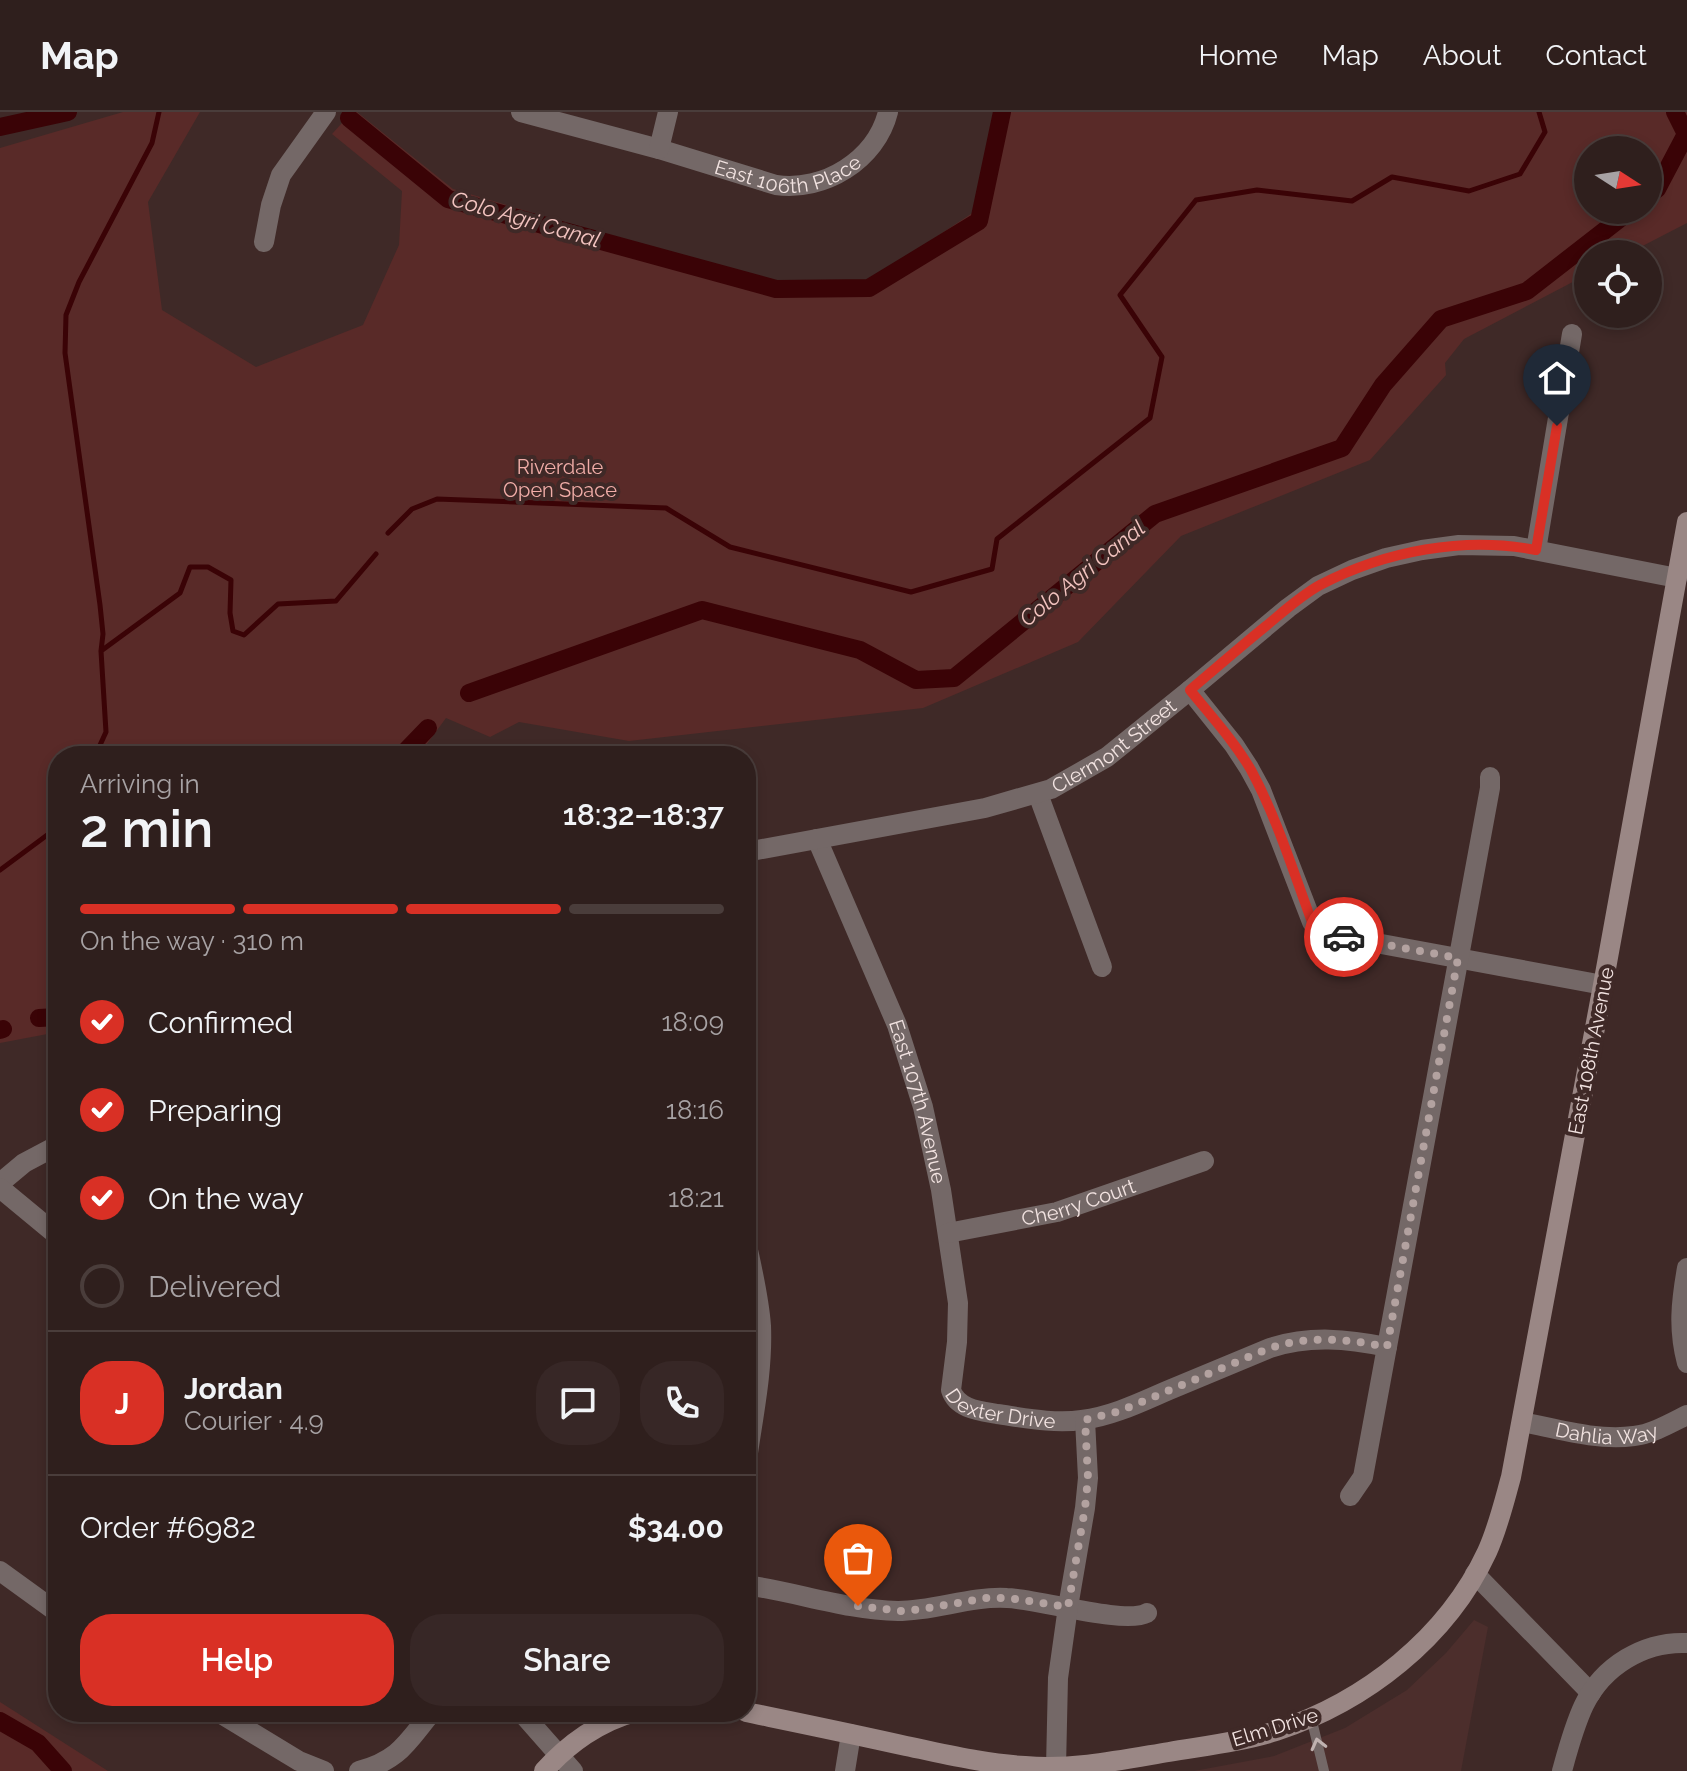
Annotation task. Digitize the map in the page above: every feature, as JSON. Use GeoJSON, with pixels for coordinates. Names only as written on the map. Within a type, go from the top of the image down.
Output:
{"type":"FeatureCollection","features":[{"type":"Feature","properties":{"kind":"street"},"geometry":{"type":"LineString","coordinates":[[264,242],[281,175],[326,112]]}},
{"type":"Feature","properties":{"kind":"street","name":"East 106th Place"},"geometry":{"type":"LineString","coordinates":[[521,112],[789,187],[830,178],[848,168],[865,153],[881,131],[888,112]]}},
{"type":"Feature","properties":{"kind":"street"},"geometry":{"type":"LineString","coordinates":[[659,149],[668,112]]}},
{"type":"Feature","properties":{"kind":"street"},"geometry":{"type":"LineString","coordinates":[[1536,550],[1572,334]]}},
{"type":"Feature","properties":{"kind":"street","name":"East 108th Avenue"},"geometry":{"type":"LineString","coordinates":[[1475,1574],[1499,1520],[1511,1477],[1687,522]]}},
{"type":"Feature","properties":{"kind":"street","name":"Clermont Street"},"geometry":{"type":"LineString","coordinates":[[756,850],[985,808],[1038,794],[1107,757],[1318,586],[1386,558],[1459,545],[1505,545],[1677,578]]}},
{"type":"Feature","properties":{"kind":"street"},"geometry":{"type":"LineString","coordinates":[[1190,690],[1249,768],[1270,810],[1312,922],[1322,933],[1603,985]]}},
{"type":"Feature","properties":{"kind":"street"},"geometry":{"type":"LineString","coordinates":[[1350,1496],[1363,1477],[1490,777]]}},
{"type":"Feature","properties":{"kind":"street"},"geometry":{"type":"LineString","coordinates":[[1038,794],[1102,967]]}},
{"type":"Feature","properties":{"kind":"street","name":"East 107th Avenue"},"geometry":{"type":"LineString","coordinates":[[817,839],[897,1025],[923,1107],[941,1190],[958,1303],[952,1380]]}},
{"type":"Feature","properties":{"kind":"street"},"geometry":{"type":"LineString","coordinates":[[48,1150],[24,1163],[0,1185],[48,1227]]}},
{"type":"Feature","properties":{"kind":"street","name":"Cherry Court"},"geometry":{"type":"LineString","coordinates":[[948,1233],[1057,1212],[1204,1161]]}},
{"type":"Feature","properties":{"kind":"street"},"geometry":{"type":"LineString","coordinates":[[1687,1268],[1680,1305],[1681,1337],[1687,1363]]}},
{"type":"Feature","properties":{"kind":"street"},"geometry":{"type":"LineString","coordinates":[[756,1287],[761,1325],[756,1369]]}},
{"type":"Feature","properties":{"kind":"street","name":"Dexter Drive"},"geometry":{"type":"LineString","coordinates":[[952,1380],[954,1397],[965,1406],[1019,1417],[1085,1420],[1120,1411],[1286,1343],[1331,1338],[1387,1347]]}},
{"type":"Feature","properties":{"kind":"street","name":"Dahlia Way"},"geometry":{"type":"LineString","coordinates":[[1522,1422],[1590,1435],[1634,1436],[1687,1415]]}},
{"type":"Feature","properties":{"kind":"street"},"geometry":{"type":"LineString","coordinates":[[1056,1769],[1058,1678],[1088,1478],[1085,1420]]}},
{"type":"Feature","properties":{"kind":"street"},"geometry":{"type":"LineString","coordinates":[[0,1571],[48,1605]]}},
{"type":"Feature","properties":{"kind":"street"},"geometry":{"type":"LineString","coordinates":[[1475,1574],[1591,1693]]}},
{"type":"Feature","properties":{"kind":"street","name":"Elm Drive"},"geometry":{"type":"LineString","coordinates":[[756,1714],[977,1761],[1056,1769],[1244,1738],[1275,1731],[1344,1702],[1389,1671],[1419,1645],[1446,1615],[1475,1574]]}},
{"type":"Feature","properties":{"kind":"street"},"geometry":{"type":"LineString","coordinates":[[756,1587],[884,1610],[922,1609],[987,1598],[1009,1598],[1117,1617],[1147,1613]]}},
{"type":"Feature","properties":{"kind":"street"},"geometry":{"type":"LineString","coordinates":[[1562,1771],[1573,1733],[1591,1693],[1612,1669],[1632,1655],[1652,1647],[1687,1643]]}},
{"type":"Feature","properties":{"kind":"street"},"geometry":{"type":"LineString","coordinates":[[235,1722],[299,1761],[322,1771]]}},
{"type":"Feature","properties":{"kind":"street"},"geometry":{"type":"LineString","coordinates":[[359,1771],[399,1753],[424,1722]]}},
{"type":"Feature","properties":{"kind":"street"},"geometry":{"type":"LineString","coordinates":[[530,1722],[573,1771]]}},
{"type":"Feature","properties":{"kind":"street"},"geometry":{"type":"LineString","coordinates":[[544,1771],[558,1755],[585,1734],[610,1722]]}},
{"type":"Feature","properties":{"kind":"street"},"geometry":{"type":"LineString","coordinates":[[845,1771],[851,1734]]}},
{"type":"Feature","properties":{"kind":"lane"},"geometry":{"type":"LineString","coordinates":[[1311,1717],[1324,1771]]}},
{"type":"Feature","properties":{"kind":"shaded area"},"geometry":{"type":"Polygon","coordinates":[[[1474,1620],[1488,1627],[1461,1771],[1194,1771],[1274,1756],[1345,1728],[1407,1690],[1446,1653],[1474,1620]]]}},
{"type":"Feature","properties":{"kind":"green space","name":"Riverdale Open Space"},"geometry":{"type":"Polygon","coordinates":[[[123,112],[200,112],[148,202],[162,310],[256,367],[363,325],[399,245],[402,191],[332,134],[352,112],[357,112],[453,189],[778,286],[869,281],[974,212],[994,112],[1687,112],[1687,223],[1654,240],[1574,240],[1574,281],[1464,339],[1445,363],[1446,375],[1370,460],[1181,536],[1078,642],[923,708],[629,741],[519,722],[490,737],[446,718],[425,746],[48,746],[48,1034],[0,1043],[0,148],[123,112]]]}},
{"type":"Feature","properties":{"kind":"green space"},"geometry":{"type":"Polygon","coordinates":[[[0,1702],[108,1771],[0,1771],[0,1702]]]}},
{"type":"Feature","properties":{"kind":"waterway","name":"Colo Agri Canal"},"geometry":{"type":"LineString","coordinates":[[0,127],[68,112]]}},
{"type":"Feature","properties":{"kind":"waterway"},"geometry":{"type":"LineString","coordinates":[[101,651],[100,605],[65,353],[66,315],[79,282],[152,143],[159,112]]}},
{"type":"Feature","properties":{"kind":"waterway","name":"Colo Agri Canal"},"geometry":{"type":"LineString","coordinates":[[349,118],[448,199],[776,289],[869,288],[979,221],[1002,112]]}},
{"type":"Feature","properties":{"kind":"waterway"},"geometry":{"type":"LineString","coordinates":[[388,533],[412,509],[437,499],[666,508],[730,547],[911,592],[992,569],[997,539],[1150,418],[1162,357],[1120,295],[1196,200],[1257,190],[1352,201],[1392,177],[1469,191],[1520,174],[1545,132],[1539,112]]}},
{"type":"Feature","properties":{"kind":"waterway","name":"Colo Agri Canal"},"geometry":{"type":"LineString","coordinates":[[1662,180],[1686,134],[1675,112]]}},
{"type":"Feature","properties":{"kind":"waterway","name":"Colo Agri Canal"},"geometry":{"type":"LineString","coordinates":[[469,693],[702,610],[860,650],[916,680],[954,678],[1155,514],[1342,448],[1383,385],[1441,319],[1527,291],[1613,224]]}},
{"type":"Feature","properties":{"kind":"waterway"},"geometry":{"type":"LineString","coordinates":[[100,746],[106,732],[101,651],[180,593],[190,567],[208,567],[231,580],[233,631],[244,635],[278,604],[336,601],[376,554]]}},
{"type":"Feature","properties":{"kind":"waterway","name":"Colo Agri Canal"},"geometry":{"type":"LineString","coordinates":[[411,746],[428,728]]}},
{"type":"Feature","properties":{"kind":"waterway"},"geometry":{"type":"LineString","coordinates":[[0,870],[48,834]]}},
{"type":"Feature","properties":{"kind":"waterway","name":"Colo Agri Canal"},"geometry":{"type":"LineString","coordinates":[[39,1018],[48,1018]]}},
{"type":"Feature","properties":{"kind":"waterway","name":"Colo Agri Canal"},"geometry":{"type":"LineString","coordinates":[[0,1721],[38,1743],[63,1771]]}},
{"type":"Feature","properties":{"kind":"way so far"},"geometry":{"type":"LineString","coordinates":[[858,1606],[901,1611],[966,1600],[1009,1598],[1068,1607],[1088,1478],[1085,1420],[1120,1411],[1286,1343],[1331,1338],[1387,1347],[1458,958],[1344,937]]}},
{"type":"Feature","properties":{"kind":"route"},"geometry":{"type":"LineString","coordinates":[[1344,937],[1322,933],[1312,922],[1261,790],[1234,745],[1190,690],[1288,608],[1318,586],[1352,570],[1386,558],[1459,545],[1514,546],[1536,550],[1557,426]]}}]}
